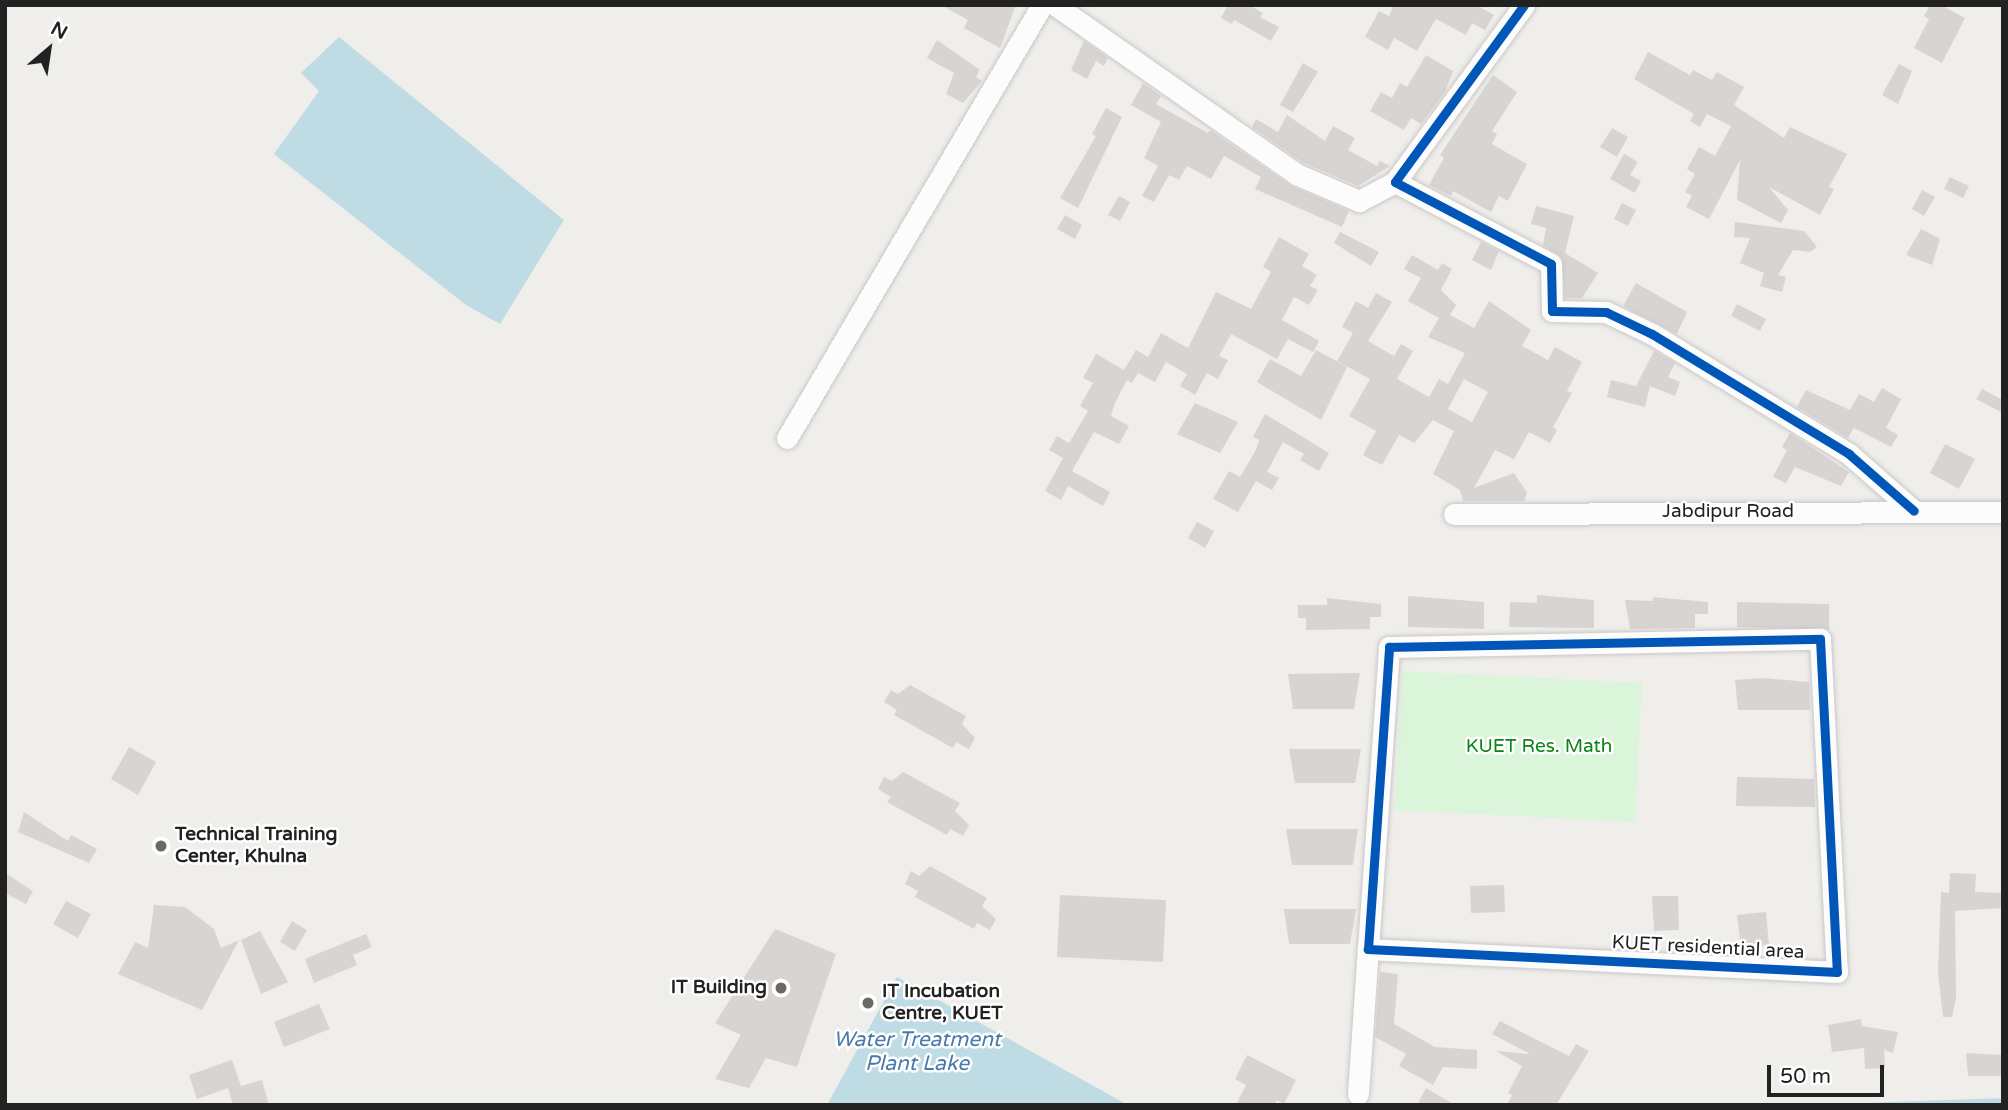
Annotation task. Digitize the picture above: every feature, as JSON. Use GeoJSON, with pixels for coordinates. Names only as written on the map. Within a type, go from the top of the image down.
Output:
{"type":"FeatureCollection","features":[{"type":"Feature","properties":{"kind":"street"},"geometry":{"type":"LineString","coordinates":[[787,438],[1042,5]]}},
{"type":"Feature","properties":{"kind":"street"},"geometry":{"type":"LineString","coordinates":[[1055,5],[1296,174],[1359,201],[1395,182],[1524,5]]}},
{"type":"Feature","properties":{"kind":"street"},"geometry":{"type":"LineString","coordinates":[[1395,182],[1551,264],[1552,311],[1606,312],[1653,334],[1849,454],[1914,511]]}},
{"type":"Feature","properties":{"kind":"street","name":"Jabdipur Road"},"geometry":{"type":"LineString","coordinates":[[1454,514],[2003,512]]}},
{"type":"Feature","properties":{"kind":"street","name":"KUET residential area"},"geometry":{"type":"LineString","coordinates":[[1820,639],[1837,972],[1368,949],[1389,647],[1820,639]]}},
{"type":"Feature","properties":{"kind":"street"},"geometry":{"type":"LineString","coordinates":[[1358,1094],[1368,949]]}},
{"type":"Feature","properties":{"kind":"green space","name":"KUET Res. Math"},"geometry":{"type":"Polygon","coordinates":[[[1402,671],[1642,683],[1635,822],[1395,810],[1402,671]]]}},
{"type":"Feature","properties":{"kind":"water"},"geometry":{"type":"Polygon","coordinates":[[[339,37],[564,220],[500,324],[466,305],[274,154],[319,91],[301,73],[339,37]]]}},
{"type":"Feature","properties":{"kind":"water","name":"Water Treatment Plant Lake"},"geometry":{"type":"Polygon","coordinates":[[[897,977],[1128,1105],[827,1105],[897,977]]]}},
{"type":"Feature","properties":{"kind":"water"},"geometry":{"type":"Polygon","coordinates":[[[2003,1098],[2003,1105],[1808,1105],[2003,1098]]]}},
{"type":"Feature","properties":{"kind":"building"},"geometry":{"type":"Polygon","coordinates":[[[941,5],[1016,5],[1000,48],[964,28],[968,20],[941,5]]]}},
{"type":"Feature","properties":{"kind":"building"},"geometry":{"type":"Polygon","coordinates":[[[1228,5],[1249,5],[1263,13],[1260,17],[1279,27],[1271,41],[1234,20],[1232,24],[1221,18],[1228,5]]]}},
{"type":"Feature","properties":{"kind":"building"},"geometry":{"type":"Polygon","coordinates":[[[1394,5],[1476,5],[1494,15],[1485,30],[1472,23],[1466,35],[1436,19],[1417,51],[1394,38],[1388,50],[1365,37],[1379,11],[1389,16],[1394,5]]]}},
{"type":"Feature","properties":{"kind":"building"},"geometry":{"type":"Polygon","coordinates":[[[1930,5],[1941,5],[1965,18],[1942,63],[1914,48],[1929,19],[1924,16],[1930,5]]]}},
{"type":"Feature","properties":{"kind":"building"},"geometry":{"type":"Polygon","coordinates":[[[937,40],[980,70],[976,77],[982,81],[963,103],[946,94],[954,73],[927,58],[937,40]]]}},
{"type":"Feature","properties":{"kind":"building"},"geometry":{"type":"Polygon","coordinates":[[[1084,41],[1108,58],[1104,66],[1096,61],[1087,79],[1071,70],[1084,41]]]}},
{"type":"Feature","properties":{"kind":"building"},"geometry":{"type":"Polygon","coordinates":[[[1648,52],[1690,75],[1693,70],[1712,80],[1717,72],[1744,87],[1734,105],[1784,138],[1790,127],[1847,154],[1829,187],[1834,189],[1820,215],[1769,187],[1788,210],[1781,223],[1737,200],[1740,160],[1709,219],[1686,207],[1692,196],[1685,192],[1695,174],[1687,169],[1699,147],[1715,156],[1731,126],[1707,114],[1700,127],[1690,121],[1694,114],[1634,79],[1648,52]]]}},
{"type":"Feature","properties":{"kind":"building"},"geometry":{"type":"Polygon","coordinates":[[[1426,55],[1453,71],[1445,92],[1421,124],[1411,118],[1404,130],[1370,111],[1381,92],[1392,98],[1400,83],[1407,87],[1426,55]]]}},
{"type":"Feature","properties":{"kind":"building"},"geometry":{"type":"Polygon","coordinates":[[[1303,63],[1318,72],[1293,112],[1280,105],[1303,63]]]}},
{"type":"Feature","properties":{"kind":"building"},"geometry":{"type":"Polygon","coordinates":[[[1899,64],[1912,71],[1898,104],[1882,95],[1899,64]]]}},
{"type":"Feature","properties":{"kind":"building"},"geometry":{"type":"Polygon","coordinates":[[[1493,75],[1517,92],[1492,131],[1497,134],[1492,144],[1527,164],[1508,201],[1499,196],[1491,212],[1453,191],[1451,196],[1429,185],[1444,158],[1440,155],[1493,75]]]}},
{"type":"Feature","properties":{"kind":"building"},"geometry":{"type":"Polygon","coordinates":[[[1143,83],[1161,96],[1156,104],[1208,133],[1210,130],[1291,186],[1349,211],[1342,227],[1255,189],[1261,177],[1224,156],[1211,179],[1187,166],[1179,180],[1169,175],[1154,202],[1142,196],[1158,166],[1144,158],[1161,122],[1131,105],[1143,83]]]}},
{"type":"Feature","properties":{"kind":"building"},"geometry":{"type":"Polygon","coordinates":[[[1106,108],[1122,117],[1078,208],[1060,198],[1096,136],[1092,134],[1106,108]]]}},
{"type":"Feature","properties":{"kind":"building"},"geometry":{"type":"Polygon","coordinates":[[[1287,115],[1325,141],[1333,126],[1355,138],[1348,150],[1377,166],[1380,161],[1390,166],[1358,186],[1302,162],[1252,127],[1256,119],[1278,132],[1287,115]]]}},
{"type":"Feature","properties":{"kind":"building"},"geometry":{"type":"Polygon","coordinates":[[[1612,128],[1628,137],[1617,157],[1600,147],[1612,128]]]}},
{"type":"Feature","properties":{"kind":"building"},"geometry":{"type":"Polygon","coordinates":[[[1624,154],[1638,162],[1630,175],[1641,181],[1635,193],[1610,179],[1624,154]]]}},
{"type":"Feature","properties":{"kind":"building"},"geometry":{"type":"Polygon","coordinates":[[[1950,177],[1969,186],[1963,198],[1944,189],[1950,177]]]}},
{"type":"Feature","properties":{"kind":"building"},"geometry":{"type":"Polygon","coordinates":[[[1922,190],[1935,197],[1924,216],[1912,209],[1922,190]]]}},
{"type":"Feature","properties":{"kind":"building"},"geometry":{"type":"Polygon","coordinates":[[[1119,196],[1130,202],[1120,221],[1108,215],[1119,196]]]}},
{"type":"Feature","properties":{"kind":"building"},"geometry":{"type":"Polygon","coordinates":[[[1622,203],[1636,210],[1628,226],[1614,219],[1622,203]]]}},
{"type":"Feature","properties":{"kind":"building"},"geometry":{"type":"Polygon","coordinates":[[[1536,206],[1574,216],[1565,253],[1598,273],[1582,298],[1565,298],[1562,258],[1543,245],[1546,228],[1531,224],[1536,206]]]}},
{"type":"Feature","properties":{"kind":"building"},"geometry":{"type":"Polygon","coordinates":[[[1065,215],[1082,225],[1075,239],[1057,229],[1065,215]]]}},
{"type":"Feature","properties":{"kind":"building"},"geometry":{"type":"Polygon","coordinates":[[[1735,222],[1804,231],[1817,247],[1810,252],[1793,250],[1778,275],[1786,277],[1782,292],[1760,286],[1764,273],[1740,263],[1750,238],[1734,237],[1735,222]]]}},
{"type":"Feature","properties":{"kind":"building"},"geometry":{"type":"Polygon","coordinates":[[[1921,229],[1940,239],[1932,265],[1906,255],[1921,229]]]}},
{"type":"Feature","properties":{"kind":"building"},"geometry":{"type":"Polygon","coordinates":[[[1340,232],[1379,252],[1371,266],[1334,243],[1340,232]]]}},
{"type":"Feature","properties":{"kind":"building"},"geometry":{"type":"Polygon","coordinates":[[[1279,237],[1309,254],[1302,266],[1317,275],[1310,286],[1318,290],[1309,305],[1294,297],[1282,320],[1319,341],[1313,352],[1288,339],[1277,359],[1231,334],[1219,356],[1228,360],[1218,379],[1207,373],[1195,395],[1180,386],[1187,374],[1166,362],[1155,382],[1138,373],[1132,383],[1127,380],[1111,416],[1129,426],[1119,444],[1094,432],[1072,471],[1110,492],[1103,506],[1068,486],[1061,500],[1045,491],[1063,458],[1049,450],[1057,436],[1069,443],[1088,411],[1080,406],[1093,383],[1083,378],[1096,354],[1124,370],[1136,350],[1148,357],[1161,333],[1188,348],[1216,292],[1251,309],[1271,272],[1263,267],[1279,237]]]}},
{"type":"Feature","properties":{"kind":"building"},"geometry":{"type":"Polygon","coordinates":[[[1481,242],[1499,251],[1491,270],[1472,260],[1481,242]]]}},
{"type":"Feature","properties":{"kind":"building"},"geometry":{"type":"Polygon","coordinates":[[[1412,255],[1438,270],[1442,263],[1452,269],[1441,290],[1456,305],[1450,315],[1474,328],[1489,301],[1531,330],[1522,346],[1548,360],[1555,347],[1582,362],[1567,391],[1572,393],[1553,427],[1557,430],[1550,443],[1529,432],[1514,459],[1495,450],[1474,488],[1514,473],[1527,493],[1524,501],[1463,501],[1460,490],[1433,474],[1454,431],[1433,420],[1414,443],[1399,435],[1382,465],[1363,455],[1376,431],[1349,416],[1370,379],[1337,361],[1353,333],[1342,327],[1356,301],[1368,308],[1376,293],[1392,302],[1368,341],[1394,356],[1401,344],[1413,351],[1397,379],[1429,397],[1439,379],[1448,384],[1465,353],[1428,337],[1439,318],[1408,301],[1421,278],[1404,269],[1412,255]],[[1464,379],[1448,409],[1472,422],[1488,392],[1464,379]]]}},
{"type":"Feature","properties":{"kind":"building"},"geometry":{"type":"Polygon","coordinates":[[[1636,283],[1687,312],[1677,334],[1623,306],[1636,283]]]}},
{"type":"Feature","properties":{"kind":"building"},"geometry":{"type":"Polygon","coordinates":[[[1737,304],[1766,319],[1760,331],[1731,316],[1737,304]]]}},
{"type":"Feature","properties":{"kind":"building"},"geometry":{"type":"Polygon","coordinates":[[[1316,350],[1347,367],[1321,420],[1257,382],[1270,359],[1301,376],[1316,350]]]}},
{"type":"Feature","properties":{"kind":"building"},"geometry":{"type":"Polygon","coordinates":[[[1654,351],[1675,363],[1668,377],[1680,382],[1675,396],[1650,386],[1645,407],[1607,397],[1611,380],[1636,386],[1654,351]]]}},
{"type":"Feature","properties":{"kind":"building"},"geometry":{"type":"Polygon","coordinates":[[[1882,388],[1901,399],[1886,428],[1898,435],[1891,447],[1854,428],[1848,438],[1797,407],[1806,390],[1850,410],[1859,394],[1874,402],[1882,388]]]}},
{"type":"Feature","properties":{"kind":"building"},"geometry":{"type":"Polygon","coordinates":[[[1982,389],[2003,400],[2003,413],[1976,399],[1982,389]]]}},
{"type":"Feature","properties":{"kind":"building"},"geometry":{"type":"Polygon","coordinates":[[[1195,403],[1238,422],[1220,453],[1177,434],[1195,403]]]}},
{"type":"Feature","properties":{"kind":"building"},"geometry":{"type":"Polygon","coordinates":[[[1265,414],[1329,453],[1319,471],[1300,460],[1304,454],[1283,442],[1267,472],[1279,478],[1272,490],[1256,481],[1238,512],[1213,499],[1229,471],[1240,477],[1256,450],[1259,440],[1253,437],[1265,414]]]}},
{"type":"Feature","properties":{"kind":"building"},"geometry":{"type":"Polygon","coordinates":[[[1790,433],[1849,472],[1841,486],[1795,467],[1786,483],[1773,477],[1787,450],[1782,447],[1790,433]]]}},
{"type":"Feature","properties":{"kind":"building"},"geometry":{"type":"Polygon","coordinates":[[[1945,444],[1975,459],[1959,489],[1930,473],[1945,444]]]}},
{"type":"Feature","properties":{"kind":"building"},"geometry":{"type":"Polygon","coordinates":[[[1197,522],[1214,531],[1205,548],[1188,538],[1197,522]]]}},
{"type":"Feature","properties":{"kind":"building"},"geometry":{"type":"Polygon","coordinates":[[[1537,595],[1594,600],[1594,628],[1509,627],[1510,602],[1537,603],[1537,595]]]}},
{"type":"Feature","properties":{"kind":"building"},"geometry":{"type":"Polygon","coordinates":[[[1408,596],[1484,602],[1484,629],[1408,627],[1408,596]]]}},
{"type":"Feature","properties":{"kind":"building"},"geometry":{"type":"Polygon","coordinates":[[[1653,597],[1708,602],[1708,614],[1695,614],[1695,628],[1630,629],[1625,600],[1653,601],[1653,597]]]}},
{"type":"Feature","properties":{"kind":"building"},"geometry":{"type":"Polygon","coordinates":[[[1327,598],[1381,604],[1381,617],[1370,617],[1370,629],[1306,630],[1306,618],[1298,618],[1298,605],[1327,605],[1327,598]]]}},
{"type":"Feature","properties":{"kind":"building"},"geometry":{"type":"Polygon","coordinates":[[[1737,602],[1829,604],[1829,630],[1737,627],[1737,602]]]}},
{"type":"Feature","properties":{"kind":"building"},"geometry":{"type":"Polygon","coordinates":[[[1360,673],[1354,709],[1293,709],[1288,674],[1360,673]]]}},
{"type":"Feature","properties":{"kind":"building"},"geometry":{"type":"Polygon","coordinates":[[[1763,678],[1809,682],[1810,710],[1738,710],[1735,680],[1763,678]]]}},
{"type":"Feature","properties":{"kind":"building"},"geometry":{"type":"Polygon","coordinates":[[[910,685],[966,716],[962,724],[975,738],[969,749],[956,742],[953,748],[894,715],[897,710],[884,702],[891,690],[898,694],[910,685]]]}},
{"type":"Feature","properties":{"kind":"building"},"geometry":{"type":"Polygon","coordinates":[[[129,747],[156,762],[138,795],[111,779],[129,747]]]}},
{"type":"Feature","properties":{"kind":"building"},"geometry":{"type":"Polygon","coordinates":[[[1289,749],[1361,749],[1355,783],[1295,783],[1289,749]]]}},
{"type":"Feature","properties":{"kind":"building"},"geometry":{"type":"Polygon","coordinates":[[[903,772],[960,803],[955,811],[969,825],[963,836],[950,829],[947,835],[887,802],[891,797],[878,789],[884,777],[892,781],[903,772]]]}},
{"type":"Feature","properties":{"kind":"building"},"geometry":{"type":"Polygon","coordinates":[[[1737,777],[1814,779],[1815,807],[1736,806],[1737,777]]]}},
{"type":"Feature","properties":{"kind":"building"},"geometry":{"type":"Polygon","coordinates":[[[24,812],[68,841],[71,835],[97,849],[89,863],[18,832],[24,812]]]}},
{"type":"Feature","properties":{"kind":"building"},"geometry":{"type":"Polygon","coordinates":[[[1286,829],[1358,829],[1353,865],[1292,865],[1286,829]]]}},
{"type":"Feature","properties":{"kind":"building"},"geometry":{"type":"Polygon","coordinates":[[[930,866],[987,898],[982,906],[996,919],[990,930],[977,923],[974,929],[915,897],[918,891],[905,884],[911,871],[919,876],[930,866]]]}},
{"type":"Feature","properties":{"kind":"building"},"geometry":{"type":"Polygon","coordinates":[[[5,873],[33,891],[26,904],[5,893],[5,873]]]}},
{"type":"Feature","properties":{"kind":"building"},"geometry":{"type":"Polygon","coordinates":[[[1950,873],[1976,874],[1975,892],[2003,893],[2003,908],[1955,911],[1956,998],[1952,1017],[1943,1017],[1938,972],[1941,892],[1949,893],[1950,873]]]}},
{"type":"Feature","properties":{"kind":"building"},"geometry":{"type":"Polygon","coordinates":[[[1504,885],[1505,912],[1471,913],[1470,886],[1504,885]]]}},
{"type":"Feature","properties":{"kind":"building"},"geometry":{"type":"Polygon","coordinates":[[[1060,895],[1166,900],[1163,962],[1057,957],[1060,895]]]}},
{"type":"Feature","properties":{"kind":"building"},"geometry":{"type":"Polygon","coordinates":[[[1652,896],[1678,896],[1679,930],[1654,931],[1652,896]]]}},
{"type":"Feature","properties":{"kind":"building"},"geometry":{"type":"Polygon","coordinates":[[[66,901],[91,914],[78,938],[53,924],[66,901]]]}},
{"type":"Feature","properties":{"kind":"building"},"geometry":{"type":"Polygon","coordinates":[[[154,905],[185,907],[214,929],[221,948],[239,940],[202,1010],[118,974],[135,942],[148,948],[154,905]]]}},
{"type":"Feature","properties":{"kind":"building"},"geometry":{"type":"Polygon","coordinates":[[[1284,909],[1356,909],[1350,944],[1289,944],[1284,909]]]}},
{"type":"Feature","properties":{"kind":"building"},"geometry":{"type":"Polygon","coordinates":[[[1766,912],[1769,945],[1741,948],[1737,915],[1766,912]]]}},
{"type":"Feature","properties":{"kind":"building"},"geometry":{"type":"Polygon","coordinates":[[[292,921],[307,930],[295,951],[280,942],[292,921]]]}},
{"type":"Feature","properties":{"kind":"building","name":"IT Building"},"geometry":{"type":"Polygon","coordinates":[[[775,929],[836,954],[797,1067],[766,1058],[749,1088],[715,1079],[741,1035],[715,1023],[775,929]]]}},
{"type":"Feature","properties":{"kind":"building"},"geometry":{"type":"Polygon","coordinates":[[[260,931],[288,982],[261,994],[241,940],[260,931]]]}},
{"type":"Feature","properties":{"kind":"building"},"geometry":{"type":"Polygon","coordinates":[[[366,934],[372,947],[353,955],[357,965],[314,983],[305,959],[366,934]]]}},
{"type":"Feature","properties":{"kind":"building"},"geometry":{"type":"Polygon","coordinates":[[[1380,972],[1398,974],[1394,1024],[1435,1047],[1477,1050],[1477,1069],[1443,1067],[1433,1085],[1399,1066],[1406,1054],[1375,1037],[1380,972]]]}},
{"type":"Feature","properties":{"kind":"building"},"geometry":{"type":"Polygon","coordinates":[[[319,1004],[330,1029],[284,1047],[274,1022],[319,1004]]]}},
{"type":"Feature","properties":{"kind":"building"},"geometry":{"type":"Polygon","coordinates":[[[1861,1019],[1862,1026],[1898,1032],[1893,1053],[1884,1050],[1885,1068],[1865,1069],[1864,1048],[1832,1052],[1828,1025],[1861,1019]]]}},
{"type":"Feature","properties":{"kind":"building"},"geometry":{"type":"Polygon","coordinates":[[[1500,1021],[1569,1056],[1576,1044],[1589,1051],[1556,1105],[1507,1105],[1512,1095],[1508,1093],[1522,1066],[1496,1051],[1530,1054],[1492,1034],[1500,1021]]]}},
{"type":"Feature","properties":{"kind":"building"},"geometry":{"type":"Polygon","coordinates":[[[1966,1053],[2003,1055],[2003,1076],[1968,1076],[1966,1053]]]}},
{"type":"Feature","properties":{"kind":"building"},"geometry":{"type":"Polygon","coordinates":[[[1247,1055],[1296,1080],[1284,1104],[1277,1100],[1274,1105],[1236,1105],[1246,1085],[1235,1079],[1247,1055]]]}},
{"type":"Feature","properties":{"kind":"building"},"geometry":{"type":"Polygon","coordinates":[[[232,1060],[241,1086],[262,1080],[269,1105],[233,1105],[228,1088],[197,1099],[189,1075],[232,1060]]]}},
{"type":"Feature","properties":{"kind":"building"},"geometry":{"type":"Polygon","coordinates":[[[1426,1088],[1455,1105],[1417,1105],[1426,1088]]]}},
{"type":"Feature","properties":{"kind":"cycle path"},"geometry":{"type":"LineString","coordinates":[[1524,5],[1395,182],[1551,264],[1552,311],[1606,312],[1652,334],[1849,454],[1914,511]]}},
{"type":"Feature","properties":{"kind":"cycle path"},"geometry":{"type":"LineString","coordinates":[[1820,639],[1837,972],[1368,949],[1389,647],[1820,639]]}},
{"type":"Feature","properties":{"kind":"place","name":"Technical Training Center, Khulna"},"geometry":{"type":"Point","coordinates":[161,846]}},
{"type":"Feature","properties":{"kind":"place","name":"IT Building"},"geometry":{"type":"Point","coordinates":[781,988]}},
{"type":"Feature","properties":{"kind":"place","name":"IT Incubation Centre, KUET"},"geometry":{"type":"Point","coordinates":[868,1003]}}]}
